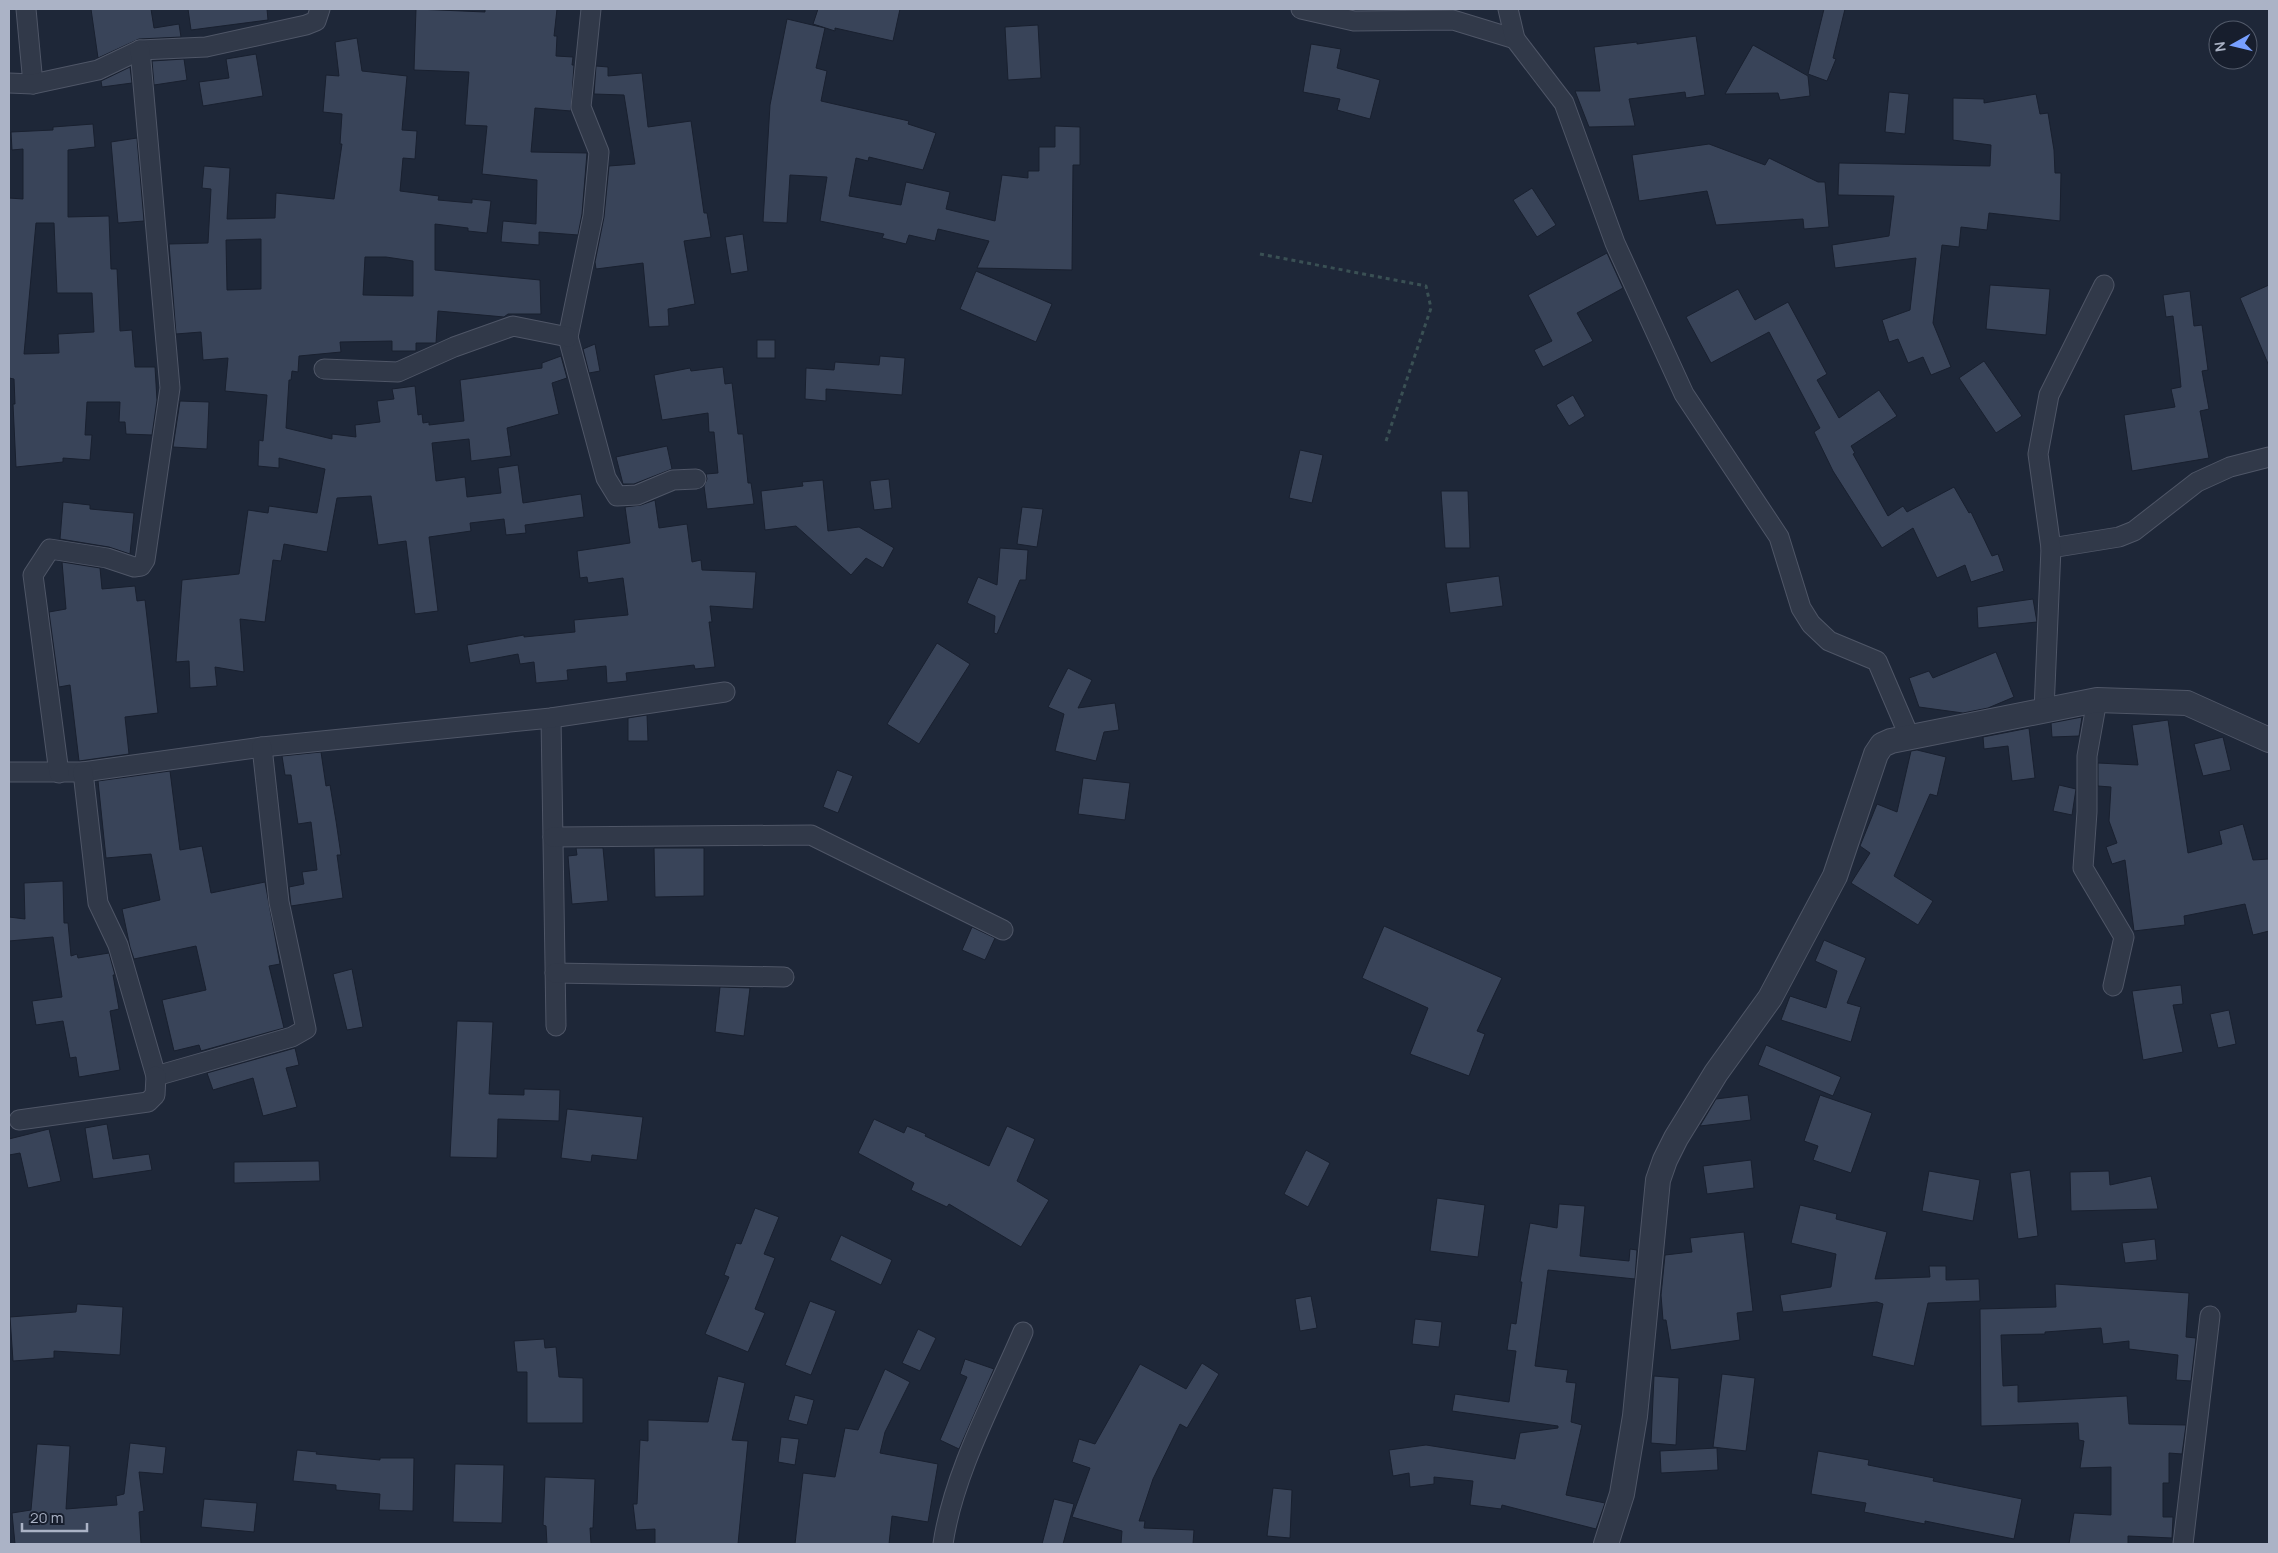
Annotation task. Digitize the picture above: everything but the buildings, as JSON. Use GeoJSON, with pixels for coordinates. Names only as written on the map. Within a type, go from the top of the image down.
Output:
{"type":"FeatureCollection","features":[{"type":"Feature","properties":{"kind":"street"},"geometry":{"type":"LineString","coordinates":[[26,9],[33,84]]}},
{"type":"Feature","properties":{"kind":"street"},"geometry":{"type":"LineString","coordinates":[[9,83],[33,84],[98,70],[140,50],[206,47],[306,25],[316,22],[320,9]]}},
{"type":"Feature","properties":{"kind":"street"},"geometry":{"type":"LineString","coordinates":[[591,9],[581,107],[599,152],[593,216],[568,337],[606,478],[617,496],[637,495],[673,480],[696,478]]}},
{"type":"Feature","properties":{"kind":"street"},"geometry":{"type":"LineString","coordinates":[[1301,9],[1354,21],[1453,20],[1515,39]]}},
{"type":"Feature","properties":{"kind":"street"},"geometry":{"type":"LineString","coordinates":[[1508,9],[1515,39],[1564,103],[1615,243],[1684,394],[1778,537],[1801,608],[1811,624],[1829,641],[1877,661],[1910,738]]}},
{"type":"Feature","properties":{"kind":"street"},"geometry":{"type":"LineString","coordinates":[[59,774],[33,575],[50,549],[107,558],[134,567],[141,566],[146,560],[170,388],[140,50]]}},
{"type":"Feature","properties":{"kind":"street"},"geometry":{"type":"LineString","coordinates":[[2044,710],[2051,548],[2038,454],[2049,395],[2104,285]]}},
{"type":"Feature","properties":{"kind":"street"},"geometry":{"type":"LineString","coordinates":[[324,369],[398,372],[454,347],[513,326],[568,337]]}},
{"type":"Feature","properties":{"kind":"street"},"geometry":{"type":"LineString","coordinates":[[2051,548],[2119,537],[2134,531],[2197,482],[2230,467],[2269,457]]}},
{"type":"Feature","properties":{"kind":"street"},"geometry":{"type":"LineString","coordinates":[[9,772],[59,774],[83,772],[262,747],[551,718],[725,692]]}},
{"type":"Feature","properties":{"kind":"street"},"geometry":{"type":"LineString","coordinates":[[1606,1544],[1622,1494],[1635,1416],[1658,1180],[1665,1160],[1716,1073],[1770,998],[1830,885],[1876,754],[1882,746],[1910,738],[2097,700],[2187,704],[2269,740]]}},
{"type":"Feature","properties":{"kind":"street"},"geometry":{"type":"LineString","coordinates":[[2097,700],[2087,756],[2087,812],[2083,868],[2124,937],[2113,986]]}},
{"type":"Feature","properties":{"kind":"street"},"geometry":{"type":"LineString","coordinates":[[551,718],[556,1026]]}},
{"type":"Feature","properties":{"kind":"street"},"geometry":{"type":"LineString","coordinates":[[156,1076],[292,1037],[306,1029],[279,902],[262,747]]}},
{"type":"Feature","properties":{"kind":"street"},"geometry":{"type":"LineString","coordinates":[[19,1120],[148,1102],[155,1096],[156,1076],[118,945],[98,903],[83,772]]}},
{"type":"Feature","properties":{"kind":"street"},"geometry":{"type":"LineString","coordinates":[[553,837],[811,835],[1003,930]]}},
{"type":"Feature","properties":{"kind":"street"},"geometry":{"type":"LineString","coordinates":[[555,973],[784,977]]}},
{"type":"Feature","properties":{"kind":"street"},"geometry":{"type":"LineString","coordinates":[[2182,1544],[2210,1316]]}},
{"type":"Feature","properties":{"kind":"street"},"geometry":{"type":"LineString","coordinates":[[943,1544],[947,1517],[964,1468],[1023,1332]]}},
{"type":"Feature","properties":{"kind":"path"},"geometry":{"type":"LineString","coordinates":[[1260,254],[1426,286],[1431,308],[1385,444]]}}]}
